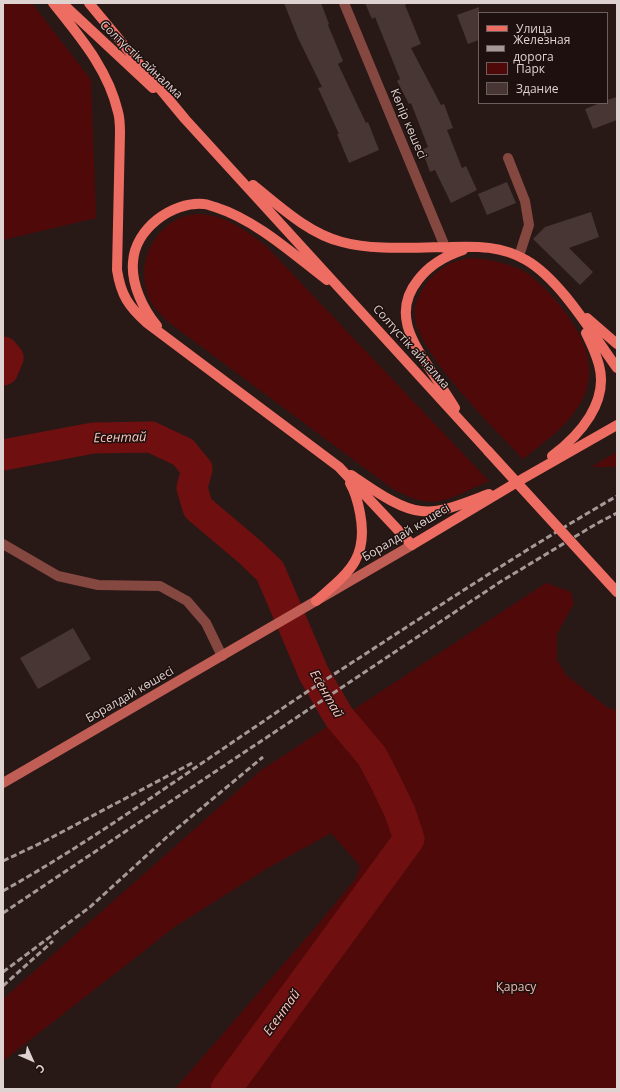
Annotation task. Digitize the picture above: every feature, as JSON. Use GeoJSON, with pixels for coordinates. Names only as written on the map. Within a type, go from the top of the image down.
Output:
{"type":"FeatureCollection","features":[{"type":"Feature","properties":{"kind":"main road"},"geometry":{"type":"LineString","coordinates":[[53,3],[90,51],[105,74],[119,113],[120,134],[116,270],[119,285],[124,297],[138,314],[168,338],[339,467],[397,504],[420,512],[433,511],[453,507],[509,487],[617,425]]}},
{"type":"Feature","properties":{"kind":"main road","name":"Солтүстік айналма"},"geometry":{"type":"LineString","coordinates":[[62,3],[185,119]]}},
{"type":"Feature","properties":{"kind":"main road","name":"Солтүстік айналма"},"geometry":{"type":"LineString","coordinates":[[89,3],[185,119],[617,592]]}},
{"type":"Feature","properties":{"kind":"main road"},"geometry":{"type":"LineString","coordinates":[[228,165],[282,209],[316,232],[340,242],[359,246],[406,247],[447,251],[481,246],[507,251],[519,256],[534,265],[546,275],[570,303],[617,368]]}},
{"type":"Feature","properties":{"kind":"main road"},"geometry":{"type":"LineString","coordinates":[[168,338],[147,311],[140,298],[135,279],[133,261],[137,244],[149,227],[163,215],[179,206],[204,204],[237,215],[257,227],[346,294]]}},
{"type":"Feature","properties":{"kind":"main road"},"geometry":{"type":"LineString","coordinates":[[447,251],[413,286],[406,307],[406,318],[419,353],[473,435]]}},
{"type":"Feature","properties":{"kind":"main road"},"geometry":{"type":"LineString","coordinates":[[570,303],[617,344]]}},
{"type":"Feature","properties":{"kind":"main road"},"geometry":{"type":"LineString","coordinates":[[524,478],[558,452],[577,434],[591,416],[598,402],[601,386],[600,366],[590,342],[570,303]]}},
{"type":"Feature","properties":{"kind":"main road"},"geometry":{"type":"LineString","coordinates":[[339,467],[412,545]]}},
{"type":"Feature","properties":{"kind":"main road"},"geometry":{"type":"LineString","coordinates":[[316,601],[342,579],[356,561],[361,545],[362,522],[357,500],[353,487],[339,467]]}},
{"type":"Feature","properties":{"kind":"main road","name":"Боралдай көшесі"},"geometry":{"type":"LineString","coordinates":[[3,783],[509,487]]}},
{"type":"Feature","properties":{"kind":"street","name":"Көпір көшесі"},"geometry":{"type":"LineString","coordinates":[[344,3],[447,251]]}},
{"type":"Feature","properties":{"kind":"street"},"geometry":{"type":"LineString","coordinates":[[508,158],[525,201],[528,225],[519,256]]}},
{"type":"Feature","properties":{"kind":"street"},"geometry":{"type":"LineString","coordinates":[[3,544],[58,576],[98,585],[160,586],[187,601],[206,623],[222,656]]}},
{"type":"Feature","properties":{"kind":"green space"},"geometry":{"type":"Polygon","coordinates":[[[3,3],[32,3],[91,80],[96,218],[3,240],[3,3]]]}},
{"type":"Feature","properties":{"kind":"green space"},"geometry":{"type":"Polygon","coordinates":[[[198,214],[226,220],[242,228],[265,245],[489,481],[462,494],[440,501],[429,502],[405,495],[390,487],[166,320],[153,305],[147,292],[144,279],[148,253],[162,230],[172,222],[185,216],[198,214]]]}},
{"type":"Feature","properties":{"kind":"green space"},"geometry":{"type":"Polygon","coordinates":[[[469,258],[499,262],[530,275],[547,291],[565,312],[586,350],[589,364],[589,377],[586,391],[581,402],[568,421],[523,459],[444,372],[420,334],[415,318],[417,300],[423,288],[434,274],[456,261],[469,258]]]}},
{"type":"Feature","properties":{"kind":"green space"},"geometry":{"type":"Polygon","coordinates":[[[617,452],[617,467],[591,467],[617,452]]]}},
{"type":"Feature","properties":{"kind":"green space","name":"Қарасу"},"geometry":{"type":"Polygon","coordinates":[[[546,583],[571,592],[574,603],[557,634],[557,660],[566,675],[607,707],[617,711],[617,1089],[175,1089],[320,922],[356,878],[360,866],[331,833],[266,869],[176,926],[3,1061],[3,999],[260,771],[546,583]]]}},
{"type":"Feature","properties":{"kind":"building"},"geometry":{"type":"Polygon","coordinates":[[[284,3],[321,3],[329,24],[328,25],[343,61],[338,64],[366,123],[368,122],[379,150],[349,163],[337,134],[339,134],[318,88],[322,87],[298,38],[284,3]]]}},
{"type":"Feature","properties":{"kind":"building"},"geometry":{"type":"Polygon","coordinates":[[[365,3],[409,3],[405,5],[421,44],[411,48],[441,105],[444,104],[453,128],[447,130],[462,168],[466,166],[477,190],[451,203],[435,170],[430,172],[422,150],[428,147],[411,103],[409,104],[397,81],[400,79],[375,17],[372,19],[365,3]]]}},
{"type":"Feature","properties":{"kind":"building"},"geometry":{"type":"Polygon","coordinates":[[[479,7],[478,40],[468,44],[457,15],[479,7]]]}},
{"type":"Feature","properties":{"kind":"building"},"geometry":{"type":"Polygon","coordinates":[[[617,97],[617,120],[593,129],[585,109],[598,104],[608,104],[608,100],[617,97]]]}},
{"type":"Feature","properties":{"kind":"building"},"geometry":{"type":"Polygon","coordinates":[[[507,182],[516,203],[487,215],[478,194],[507,182]]]}},
{"type":"Feature","properties":{"kind":"building"},"geometry":{"type":"Polygon","coordinates":[[[591,212],[599,237],[569,248],[593,272],[580,285],[533,239],[545,227],[591,212]]]}},
{"type":"Feature","properties":{"kind":"building"},"geometry":{"type":"Polygon","coordinates":[[[73,628],[91,659],[38,689],[20,658],[73,628]]]}},
{"type":"Feature","properties":{"kind":"waterway","name":"Есентай"},"geometry":{"type":"LineString","coordinates":[[3,352],[8,358],[3,370]]}},
{"type":"Feature","properties":{"kind":"waterway","name":"Есентай"},"geometry":{"type":"LineString","coordinates":[[3,455],[93,438],[151,437],[183,452],[197,469],[192,488],[198,508],[270,571],[314,674],[339,717],[372,756],[400,812],[409,839],[226,1089]]}},
{"type":"Feature","properties":{"kind":"railway"},"geometry":{"type":"LineString","coordinates":[[3,891],[69,852],[296,699],[455,596],[617,496]]}},
{"type":"Feature","properties":{"kind":"railway"},"geometry":{"type":"LineString","coordinates":[[3,913],[500,582],[617,513]]}},
{"type":"Feature","properties":{"kind":"railway"},"geometry":{"type":"LineString","coordinates":[[3,972],[90,907],[168,836],[263,757]]}},
{"type":"Feature","properties":{"kind":"railway"},"geometry":{"type":"LineString","coordinates":[[3,861],[45,841],[194,762]]}},
{"type":"Feature","properties":{"kind":"railway"},"geometry":{"type":"LineString","coordinates":[[3,986],[53,941]]}}]}
